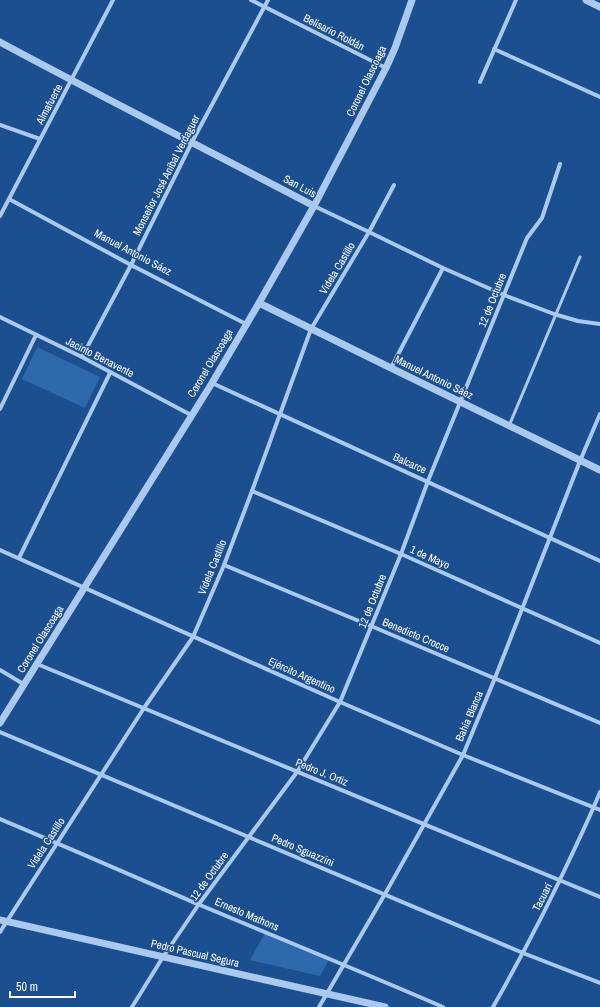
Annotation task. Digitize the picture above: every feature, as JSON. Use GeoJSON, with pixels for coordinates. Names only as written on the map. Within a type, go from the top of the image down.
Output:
{"type":"FeatureCollection","features":[{"type":"Feature","properties":{"kind":"street","name":"Almafuerte"},"geometry":{"type":"LineString","coordinates":[[0,214],[113,0]]}},
{"type":"Feature","properties":{"kind":"street","name":"Belisario Roldán"},"geometry":{"type":"LineString","coordinates":[[251,0],[386,68]]}},
{"type":"Feature","properties":{"kind":"street","name":"Monseñor José Aníbal Verdaguer"},"geometry":{"type":"LineString","coordinates":[[82,357],[131,264],[192,142],[268,0]]}},
{"type":"Feature","properties":{"kind":"street","name":"Coronel Olascoaga"},"geometry":{"type":"LineString","coordinates":[[0,723],[212,383],[259,303],[314,206],[386,68],[395,48],[412,0]]}},
{"type":"Feature","properties":{"kind":"street"},"geometry":{"type":"LineString","coordinates":[[480,82],[516,0]]}},
{"type":"Feature","properties":{"kind":"street"},"geometry":{"type":"LineString","coordinates":[[586,0],[600,7]]}},
{"type":"Feature","properties":{"kind":"street","name":"San Luis"},"geometry":{"type":"LineString","coordinates":[[0,42],[314,206],[443,268],[504,295],[556,314],[578,321],[600,324]]}},
{"type":"Feature","properties":{"kind":"street"},"geometry":{"type":"LineString","coordinates":[[494,49],[600,97]]}},
{"type":"Feature","properties":{"kind":"street"},"geometry":{"type":"LineString","coordinates":[[0,125],[40,139]]}},
{"type":"Feature","properties":{"kind":"street","name":"12 de Octubre"},"geometry":{"type":"LineString","coordinates":[[132,1007],[163,957],[199,904],[297,772],[340,702],[401,554],[428,481],[527,238],[542,218],[560,164]]}},
{"type":"Feature","properties":{"kind":"street","name":"Videla Castillo"},"geometry":{"type":"LineString","coordinates":[[0,932],[3,921],[57,843],[144,708],[193,637],[224,565],[311,329],[369,232],[394,185]]}},
{"type":"Feature","properties":{"kind":"street","name":"Manuel Antonio Sáez"},"geometry":{"type":"LineString","coordinates":[[9,199],[246,324]]}},
{"type":"Feature","properties":{"kind":"street"},"geometry":{"type":"LineString","coordinates":[[391,368],[443,268]]}},
{"type":"Feature","properties":{"kind":"street","name":"Manuel Antonio Sáez"},"geometry":{"type":"LineString","coordinates":[[259,303],[600,470]]}},
{"type":"Feature","properties":{"kind":"street","name":"Jacinto Benavente"},"geometry":{"type":"LineString","coordinates":[[0,316],[82,357],[191,415]]}},
{"type":"Feature","properties":{"kind":"street"},"geometry":{"type":"LineString","coordinates":[[0,409],[36,335]]}},
{"type":"Feature","properties":{"kind":"street"},"geometry":{"type":"LineString","coordinates":[[19,558],[110,373]]}},
{"type":"Feature","properties":{"kind":"street","name":"Balcarce"},"geometry":{"type":"LineString","coordinates":[[212,383],[600,561]]}},
{"type":"Feature","properties":{"kind":"street","name":"Bahía Blanca"},"geometry":{"type":"LineString","coordinates":[[319,1007],[385,894],[463,755],[600,414]]}},
{"type":"Feature","properties":{"kind":"street","name":"1 de Mayo"},"geometry":{"type":"LineString","coordinates":[[252,491],[401,554],[600,643]]}},
{"type":"Feature","properties":{"kind":"street","name":"Ejército Argentino"},"geometry":{"type":"LineString","coordinates":[[0,550],[340,702],[463,755],[600,810]]}},
{"type":"Feature","properties":{"kind":"street","name":"Benedicto Crocce"},"geometry":{"type":"LineString","coordinates":[[224,565],[600,723]]}},
{"type":"Feature","properties":{"kind":"street","name":"Pedro J. Ortiz"},"geometry":{"type":"LineString","coordinates":[[37,664],[600,897]]}},
{"type":"Feature","properties":{"kind":"street"},"geometry":{"type":"LineString","coordinates":[[0,670],[25,685]]}},
{"type":"Feature","properties":{"kind":"street","name":"Pedro Sguazzini"},"geometry":{"type":"LineString","coordinates":[[0,732],[600,983]]}},
{"type":"Feature","properties":{"kind":"street","name":"Tacuarí"},"geometry":{"type":"LineString","coordinates":[[493,1007],[560,880],[600,792]]}},
{"type":"Feature","properties":{"kind":"street","name":"Ernesto Mathons"},"geometry":{"type":"LineString","coordinates":[[0,819],[443,1007]]}},
{"type":"Feature","properties":{"kind":"street","name":"Pedro Pascual Segura"},"geometry":{"type":"LineString","coordinates":[[3,921],[385,1007]]}},
{"type":"Feature","properties":{"kind":"lane"},"geometry":{"type":"LineString","coordinates":[[509,426],[580,257]]}},
{"type":"Feature","properties":{"kind":"shaded area"},"geometry":{"type":"Polygon","coordinates":[[[37,347],[100,377],[85,408],[22,379],[37,347]]]}},
{"type":"Feature","properties":{"kind":"shaded area"},"geometry":{"type":"Polygon","coordinates":[[[265,933],[329,960],[320,976],[250,960],[265,933]]]}}]}
